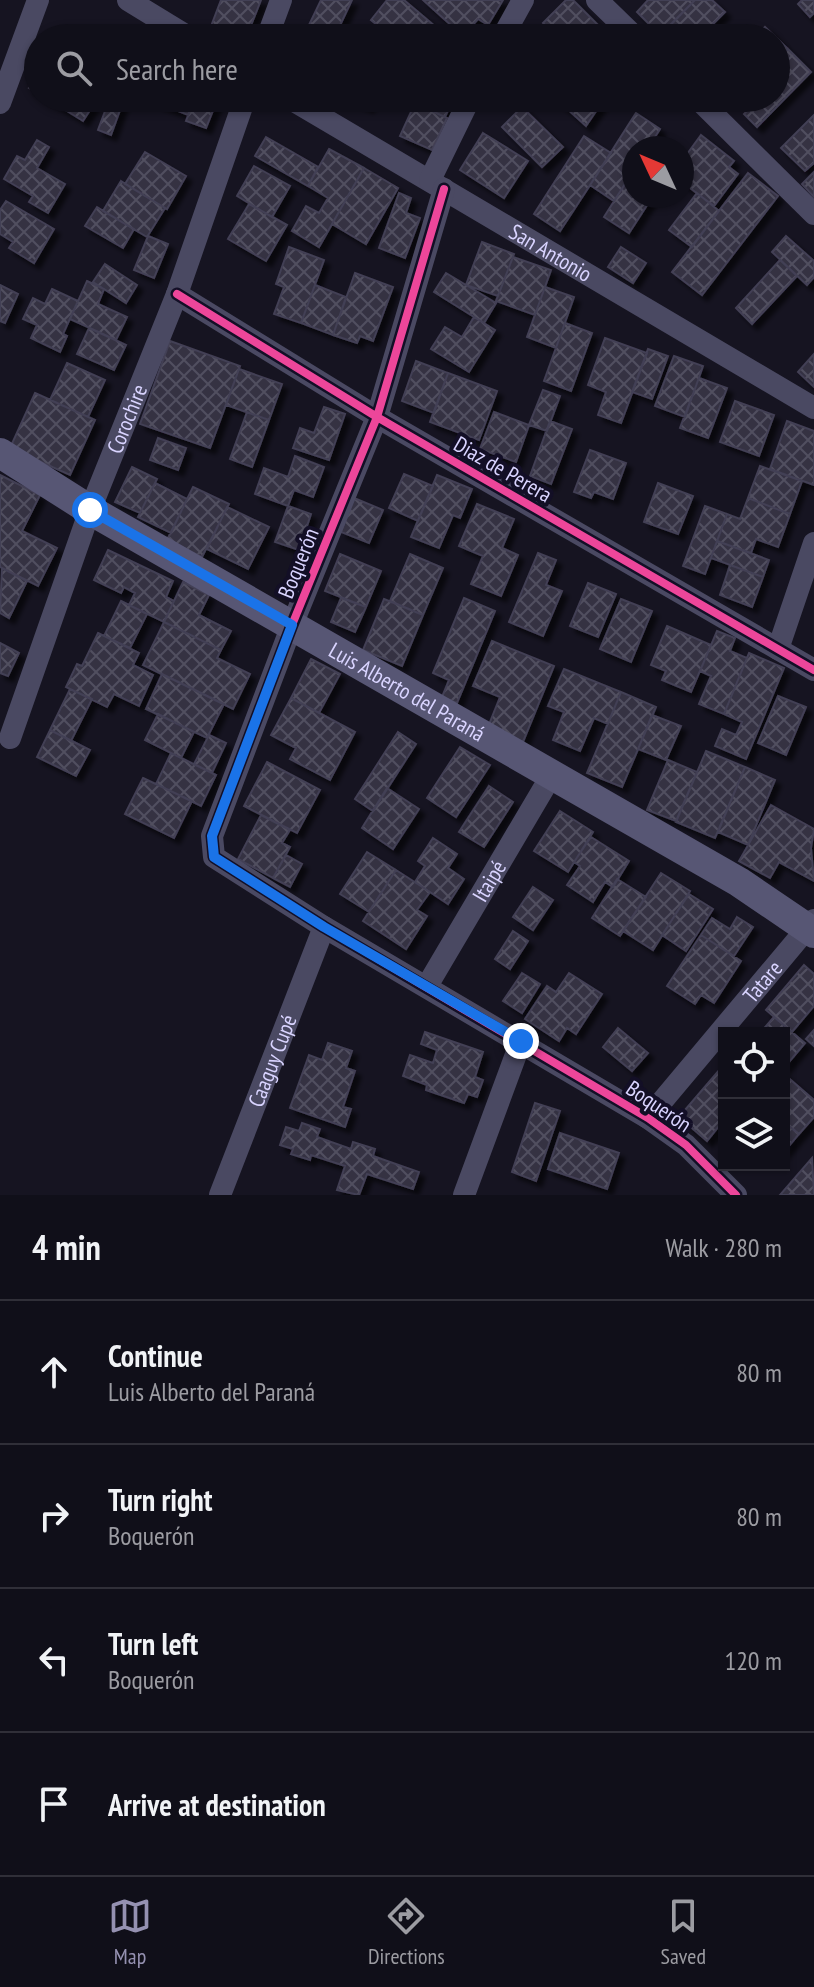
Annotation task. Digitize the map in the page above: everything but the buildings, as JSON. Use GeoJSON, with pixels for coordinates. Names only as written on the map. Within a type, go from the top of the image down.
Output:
{"type":"FeatureCollection","features":[{"type":"Feature","properties":{"kind":"main road","name":"Luis Alberto del Paraná"},"geometry":{"type":"LineString","coordinates":[[0,453],[90,510],[812,926]]}},
{"type":"Feature","properties":{"kind":"street"},"geometry":{"type":"LineString","coordinates":[[29,24],[38,0]]}},
{"type":"Feature","properties":{"kind":"street"},"geometry":{"type":"LineString","coordinates":[[128,0],[167,24]]}},
{"type":"Feature","properties":{"kind":"street"},"geometry":{"type":"LineString","coordinates":[[272,24],[281,0]]}},
{"type":"Feature","properties":{"kind":"street"},"geometry":{"type":"LineString","coordinates":[[510,24],[523,0]]}},
{"type":"Feature","properties":{"kind":"street"},"geometry":{"type":"LineString","coordinates":[[597,0],[622,24]]}},
{"type":"Feature","properties":{"kind":"street"},"geometry":{"type":"LineString","coordinates":[[0,103],[24,38]]}},
{"type":"Feature","properties":{"kind":"street","name":"Corochire"},"geometry":{"type":"LineString","coordinates":[[10,738],[90,510],[177,294],[240,112]]}},
{"type":"Feature","properties":{"kind":"street","name":"San Antonio"},"geometry":{"type":"LineString","coordinates":[[313,112],[814,408]]}},
{"type":"Feature","properties":{"kind":"street","name":"Boquerón"},"geometry":{"type":"LineString","coordinates":[[465,112],[437,184],[377,417],[292,625],[212,836],[214,857],[324,927],[648,1118],[686,1145],[711,1185],[736,1195]]}},
{"type":"Feature","properties":{"kind":"street"},"geometry":{"type":"LineString","coordinates":[[711,112],[814,214]]}},
{"type":"Feature","properties":{"kind":"street","name":"Diaz de Perera"},"geometry":{"type":"LineString","coordinates":[[177,294],[377,417],[814,670]]}},
{"type":"Feature","properties":{"kind":"street"},"geometry":{"type":"LineString","coordinates":[[778,649],[814,543]]}},
{"type":"Feature","properties":{"kind":"street","name":"Itaipé"},"geometry":{"type":"LineString","coordinates":[[427,986],[551,776]]}},
{"type":"Feature","properties":{"kind":"street","name":"Tatare"},"geometry":{"type":"LineString","coordinates":[[648,1118],[812,926]]}},
{"type":"Feature","properties":{"kind":"street","name":"Caaguy Cupé"},"geometry":{"type":"LineString","coordinates":[[220,1195],[324,927]]}},
{"type":"Feature","properties":{"kind":"street"},"geometry":{"type":"LineString","coordinates":[[464,1195],[521,1041]]}},
{"type":"Feature","properties":{"kind":"cycle path"},"geometry":{"type":"LineString","coordinates":[[444,189],[377,417],[292,625],[212,836],[214,857],[324,927],[648,1118],[686,1145],[736,1195]]}},
{"type":"Feature","properties":{"kind":"cycle path"},"geometry":{"type":"LineString","coordinates":[[177,294],[377,417],[814,670]]}},
{"type":"Feature","properties":{"kind":"route"},"geometry":{"type":"LineString","coordinates":[[90,510],[292,625],[212,836],[214,857],[324,927],[521,1041]]}}]}
